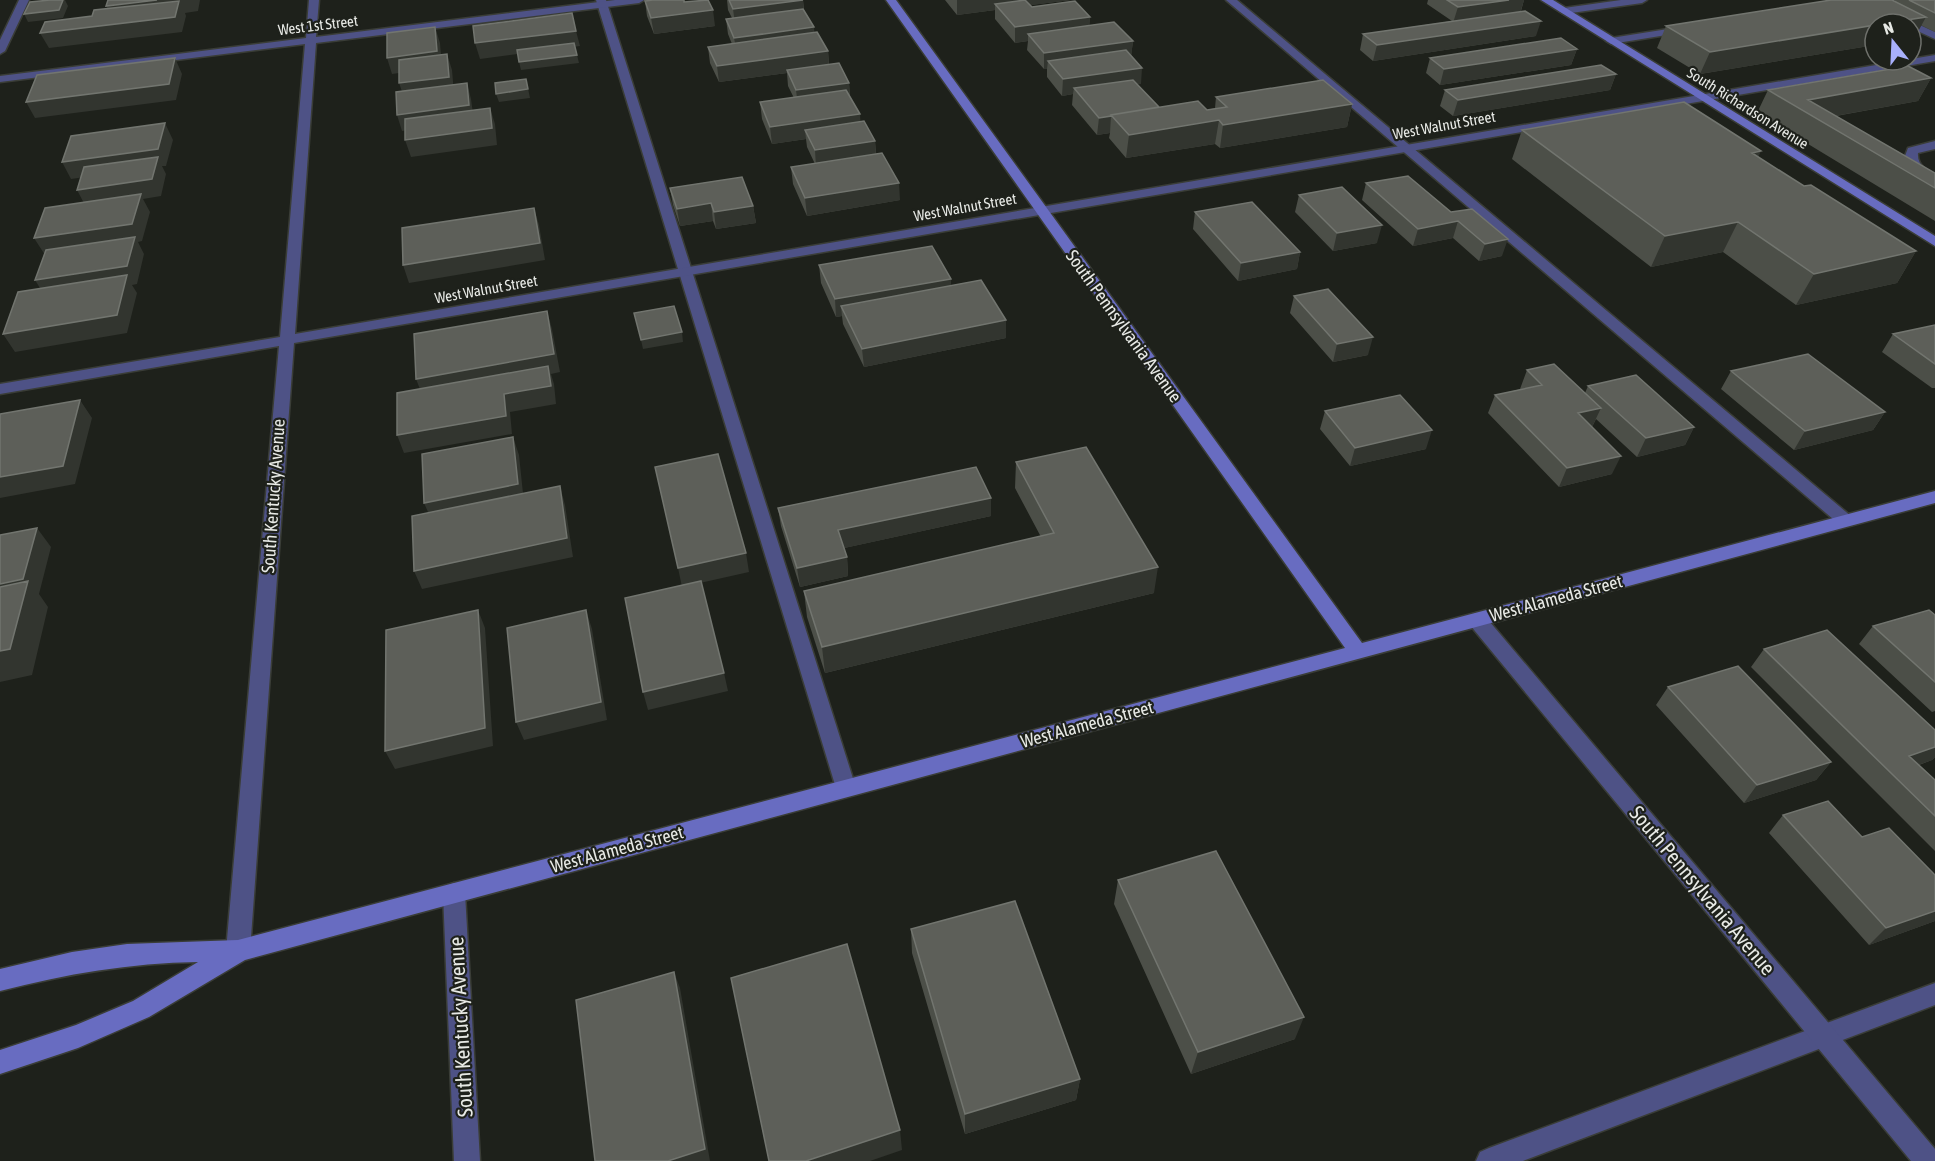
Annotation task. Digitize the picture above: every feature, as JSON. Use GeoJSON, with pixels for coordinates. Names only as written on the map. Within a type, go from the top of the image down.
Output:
{"type":"FeatureCollection","features":[{"type":"Feature","properties":{"kind":"street"},"geometry":{"type":"LineString","coordinates":[[0,51],[24,0]]}},
{"type":"Feature","properties":{"kind":"street","name":"South Kentucky Avenue"},"geometry":{"type":"LineString","coordinates":[[238,951],[285,340],[314,0]]}},
{"type":"Feature","properties":{"kind":"street","name":"West 1st Street"},"geometry":{"type":"LineString","coordinates":[[0,79],[602,2],[639,0]]}},
{"type":"Feature","properties":{"kind":"street","name":"South Pennsylvania Avenue"},"geometry":{"type":"LineString","coordinates":[[891,0],[1358,652]]}},
{"type":"Feature","properties":{"kind":"street"},"geometry":{"type":"LineString","coordinates":[[1231,0],[1846,521]]}},
{"type":"Feature","properties":{"kind":"street","name":"South Richardson Avenue"},"geometry":{"type":"LineString","coordinates":[[1546,0],[1935,242]]}},
{"type":"Feature","properties":{"kind":"street"},"geometry":{"type":"LineString","coordinates":[[1564,11],[1642,0]]}},
{"type":"Feature","properties":{"kind":"street"},"geometry":{"type":"LineString","coordinates":[[602,2],[846,788]]}},
{"type":"Feature","properties":{"kind":"street"},"geometry":{"type":"LineString","coordinates":[[1611,41],[1703,26]]}},
{"type":"Feature","properties":{"kind":"street","name":"West Walnut Street"},"geometry":{"type":"LineString","coordinates":[[0,389],[1935,58]]}},
{"type":"Feature","properties":{"kind":"street"},"geometry":{"type":"LineString","coordinates":[[1935,145],[1912,151],[1910,157],[1914,165],[1935,180]]}},
{"type":"Feature","properties":{"kind":"street","name":"West Alameda Street"},"geometry":{"type":"LineString","coordinates":[[0,980],[52,966],[93,959],[147,953],[238,951],[1935,497]]}},
{"type":"Feature","properties":{"kind":"street","name":"South Pennsylvania Avenue"},"geometry":{"type":"LineString","coordinates":[[1477,620],[1928,1161]]}},
{"type":"Feature","properties":{"kind":"street","name":"South Kentucky Avenue"},"geometry":{"type":"LineString","coordinates":[[454,893],[467,1161]]}},
{"type":"Feature","properties":{"kind":"street","name":"West Alameda Street"},"geometry":{"type":"LineString","coordinates":[[0,1062],[78,1036],[141,1010],[238,951]]}},
{"type":"Feature","properties":{"kind":"street"},"geometry":{"type":"LineString","coordinates":[[1489,1161],[1935,994]]}},
{"type":"Feature","properties":{"kind":"building"},"geometry":{"type":"Polygon","coordinates":[[[63,0],[59,10],[24,14],[30,2],[63,0]]]}},
{"type":"Feature","properties":{"kind":"building"},"geometry":{"type":"Polygon","coordinates":[[[108,0],[157,0],[106,6],[108,0]]]}},
{"type":"Feature","properties":{"kind":"building"},"geometry":{"type":"Polygon","coordinates":[[[684,0],[684,2],[708,0],[713,10],[651,18],[645,1],[684,0]]]}},
{"type":"Feature","properties":{"kind":"building"},"geometry":{"type":"Polygon","coordinates":[[[729,0],[803,0],[733,9],[729,0]]]}},
{"type":"Feature","properties":{"kind":"building"},"geometry":{"type":"Polygon","coordinates":[[[1025,0],[1032,7],[1075,1],[1090,17],[1015,27],[995,4],[1025,0]]]}},
{"type":"Feature","properties":{"kind":"building"},"geometry":{"type":"Polygon","coordinates":[[[1447,0],[1509,0],[1458,7],[1447,0]]]}},
{"type":"Feature","properties":{"kind":"building"},"geometry":{"type":"Polygon","coordinates":[[[1831,0],[1892,0],[1916,12],[1863,12],[1863,27],[1710,52],[1666,26],[1831,0]]]}},
{"type":"Feature","properties":{"kind":"building"},"geometry":{"type":"Polygon","coordinates":[[[1909,0],[1935,0],[1935,13],[1909,0]]]}},
{"type":"Feature","properties":{"kind":"building"},"geometry":{"type":"Polygon","coordinates":[[[179,1],[175,17],[40,33],[45,22],[92,16],[94,10],[179,1]]]}},
{"type":"Feature","properties":{"kind":"building"},"geometry":{"type":"Polygon","coordinates":[[[803,9],[814,27],[734,38],[726,19],[803,9]]]}},
{"type":"Feature","properties":{"kind":"building"},"geometry":{"type":"Polygon","coordinates":[[[1525,11],[1541,21],[1377,45],[1363,34],[1525,11]]]}},
{"type":"Feature","properties":{"kind":"building"},"geometry":{"type":"Polygon","coordinates":[[[572,13],[576,31],[475,43],[473,26],[572,13]]]}},
{"type":"Feature","properties":{"kind":"building"},"geometry":{"type":"Polygon","coordinates":[[[1114,22],[1133,41],[1044,53],[1028,34],[1114,22]]]}},
{"type":"Feature","properties":{"kind":"building"},"geometry":{"type":"Polygon","coordinates":[[[435,27],[437,51],[387,58],[387,33],[435,27]]]}},
{"type":"Feature","properties":{"kind":"building"},"geometry":{"type":"Polygon","coordinates":[[[817,32],[828,51],[717,66],[708,47],[817,32]]]}},
{"type":"Feature","properties":{"kind":"building"},"geometry":{"type":"Polygon","coordinates":[[[1561,38],[1577,49],[1444,69],[1430,58],[1561,38]]]}},
{"type":"Feature","properties":{"kind":"building"},"geometry":{"type":"Polygon","coordinates":[[[574,43],[577,55],[519,62],[517,50],[574,43]]]}},
{"type":"Feature","properties":{"kind":"building"},"geometry":{"type":"Polygon","coordinates":[[[1126,50],[1142,68],[1063,79],[1048,61],[1126,50]]]}},
{"type":"Feature","properties":{"kind":"building"},"geometry":{"type":"Polygon","coordinates":[[[447,54],[449,77],[399,83],[399,60],[447,54]]]}},
{"type":"Feature","properties":{"kind":"building"},"geometry":{"type":"Polygon","coordinates":[[[175,58],[169,84],[26,102],[37,75],[175,58]]]}},
{"type":"Feature","properties":{"kind":"building"},"geometry":{"type":"Polygon","coordinates":[[[839,63],[849,83],[796,90],[787,70],[839,63]]]}},
{"type":"Feature","properties":{"kind":"building"},"geometry":{"type":"Polygon","coordinates":[[[1601,65],[1616,74],[1458,100],[1445,90],[1601,65]]]}},
{"type":"Feature","properties":{"kind":"building"},"geometry":{"type":"Polygon","coordinates":[[[1873,72],[1920,72],[1931,78],[1808,100],[1935,173],[1935,188],[1768,90],[1873,72]]]}},
{"type":"Feature","properties":{"kind":"building"},"geometry":{"type":"Polygon","coordinates":[[[526,79],[528,89],[496,94],[495,83],[526,79]]]}},
{"type":"Feature","properties":{"kind":"building"},"geometry":{"type":"Polygon","coordinates":[[[1133,80],[1159,107],[1099,118],[1074,88],[1133,80]]]}},
{"type":"Feature","properties":{"kind":"building"},"geometry":{"type":"Polygon","coordinates":[[[1323,80],[1352,104],[1223,125],[1219,120],[1129,135],[1111,115],[1198,101],[1207,110],[1227,107],[1216,97],[1323,80]]]}},
{"type":"Feature","properties":{"kind":"building"},"geometry":{"type":"Polygon","coordinates":[[[467,83],[469,105],[397,115],[396,92],[467,83]]]}},
{"type":"Feature","properties":{"kind":"building"},"geometry":{"type":"Polygon","coordinates":[[[846,90],[860,114],[770,127],[760,102],[846,90]]]}},
{"type":"Feature","properties":{"kind":"building"},"geometry":{"type":"Polygon","coordinates":[[[1684,102],[1761,151],[1752,153],[1804,186],[1811,185],[1916,251],[1814,274],[1738,222],[1665,236],[1522,130],[1684,102]]]}},
{"type":"Feature","properties":{"kind":"building"},"geometry":{"type":"Polygon","coordinates":[[[490,108],[492,128],[405,140],[405,119],[490,108]]]}},
{"type":"Feature","properties":{"kind":"building"},"geometry":{"type":"Polygon","coordinates":[[[864,121],[875,141],[815,150],[805,130],[864,121]]]}},
{"type":"Feature","properties":{"kind":"building"},"geometry":{"type":"Polygon","coordinates":[[[165,123],[158,149],[62,162],[71,136],[165,123]]]}},
{"type":"Feature","properties":{"kind":"building"},"geometry":{"type":"Polygon","coordinates":[[[882,153],[899,183],[805,198],[791,167],[882,153]]]}},
{"type":"Feature","properties":{"kind":"building"},"geometry":{"type":"Polygon","coordinates":[[[158,157],[152,179],[77,190],[84,167],[158,157]]]}},
{"type":"Feature","properties":{"kind":"building"},"geometry":{"type":"Polygon","coordinates":[[[1408,176],[1451,212],[1472,209],[1508,239],[1485,244],[1458,221],[1418,229],[1366,183],[1408,176]]]}},
{"type":"Feature","properties":{"kind":"building"},"geometry":{"type":"Polygon","coordinates":[[[742,177],[753,206],[714,212],[711,203],[677,209],[670,188],[742,177]]]}},
{"type":"Feature","properties":{"kind":"building"},"geometry":{"type":"Polygon","coordinates":[[[1342,187],[1382,225],[1337,233],[1299,195],[1342,187]]]}},
{"type":"Feature","properties":{"kind":"building"},"geometry":{"type":"Polygon","coordinates":[[[141,194],[132,224],[34,238],[45,208],[141,194]]]}},
{"type":"Feature","properties":{"kind":"building"},"geometry":{"type":"Polygon","coordinates":[[[1252,202],[1300,252],[1241,263],[1195,212],[1252,202]]]}},
{"type":"Feature","properties":{"kind":"building"},"geometry":{"type":"Polygon","coordinates":[[[534,208],[540,243],[403,265],[402,228],[534,208]]]}},
{"type":"Feature","properties":{"kind":"building"},"geometry":{"type":"Polygon","coordinates":[[[135,237],[127,266],[35,280],[46,250],[135,237]]]}},
{"type":"Feature","properties":{"kind":"building"},"geometry":{"type":"Polygon","coordinates":[[[932,246],[951,279],[835,299],[819,265],[932,246]]]}},
{"type":"Feature","properties":{"kind":"building"},"geometry":{"type":"Polygon","coordinates":[[[127,275],[117,315],[3,334],[18,292],[127,275]]]}},
{"type":"Feature","properties":{"kind":"building"},"geometry":{"type":"Polygon","coordinates":[[[981,280],[1006,320],[862,349],[841,306],[981,280]]]}},
{"type":"Feature","properties":{"kind":"building"},"geometry":{"type":"Polygon","coordinates":[[[1328,289],[1373,337],[1337,344],[1294,296],[1328,289]]]}},
{"type":"Feature","properties":{"kind":"building"},"geometry":{"type":"Polygon","coordinates":[[[674,306],[682,332],[641,340],[634,313],[674,306]]]}},
{"type":"Feature","properties":{"kind":"building"},"geometry":{"type":"Polygon","coordinates":[[[547,311],[554,354],[416,379],[414,334],[547,311]]]}},
{"type":"Feature","properties":{"kind":"building"},"geometry":{"type":"Polygon","coordinates":[[[1935,325],[1935,364],[1893,334],[1935,325]]]}},
{"type":"Feature","properties":{"kind":"building"},"geometry":{"type":"Polygon","coordinates":[[[1808,354],[1885,412],[1805,431],[1731,371],[1808,354]]]}},
{"type":"Feature","properties":{"kind":"building"},"geometry":{"type":"Polygon","coordinates":[[[1554,364],[1601,408],[1578,413],[1621,456],[1567,468],[1495,395],[1542,385],[1527,370],[1554,364]]]}},
{"type":"Feature","properties":{"kind":"building"},"geometry":{"type":"Polygon","coordinates":[[[548,366],[551,386],[504,394],[506,416],[397,435],[397,393],[548,366]]]}},
{"type":"Feature","properties":{"kind":"building"},"geometry":{"type":"Polygon","coordinates":[[[1636,375],[1694,427],[1646,438],[1588,386],[1636,375]]]}},
{"type":"Feature","properties":{"kind":"building"},"geometry":{"type":"Polygon","coordinates":[[[1400,395],[1432,430],[1355,448],[1325,411],[1400,395]]]}},
{"type":"Feature","properties":{"kind":"building"},"geometry":{"type":"Polygon","coordinates":[[[80,400],[63,466],[0,477],[0,414],[80,400]]]}},
{"type":"Feature","properties":{"kind":"building"},"geometry":{"type":"Polygon","coordinates":[[[513,437],[518,484],[424,503],[422,454],[513,437]]]}},
{"type":"Feature","properties":{"kind":"building"},"geometry":{"type":"Polygon","coordinates":[[[1086,447],[1158,567],[822,647],[804,591],[1054,533],[1016,462],[1086,447]]]}},
{"type":"Feature","properties":{"kind":"building"},"geometry":{"type":"Polygon","coordinates":[[[718,454],[746,553],[678,568],[655,467],[718,454]]]}},
{"type":"Feature","properties":{"kind":"building"},"geometry":{"type":"Polygon","coordinates":[[[976,467],[991,498],[838,530],[847,557],[797,568],[778,508],[976,467]]]}},
{"type":"Feature","properties":{"kind":"building"},"geometry":{"type":"Polygon","coordinates":[[[560,486],[567,538],[414,571],[412,516],[560,486]]]}},
{"type":"Feature","properties":{"kind":"building"},"geometry":{"type":"Polygon","coordinates":[[[37,528],[23,579],[0,584],[0,535],[37,528]]]}},
{"type":"Feature","properties":{"kind":"building"},"geometry":{"type":"Polygon","coordinates":[[[28,581],[10,649],[0,651],[0,587],[28,581]]]}},
{"type":"Feature","properties":{"kind":"building"},"geometry":{"type":"Polygon","coordinates":[[[701,581],[724,673],[643,692],[625,598],[701,581]]]}},
{"type":"Feature","properties":{"kind":"building"},"geometry":{"type":"Polygon","coordinates":[[[478,610],[485,728],[385,751],[386,630],[478,610]]]}},
{"type":"Feature","properties":{"kind":"building"},"geometry":{"type":"Polygon","coordinates":[[[586,610],[601,702],[516,722],[507,628],[586,610]]]}},
{"type":"Feature","properties":{"kind":"building"},"geometry":{"type":"Polygon","coordinates":[[[1929,610],[1935,615],[1935,682],[1873,626],[1929,610]]]}},
{"type":"Feature","properties":{"kind":"building"},"geometry":{"type":"Polygon","coordinates":[[[1827,630],[1935,730],[1935,747],[1909,756],[1935,780],[1935,816],[1764,649],[1827,630]]]}},
{"type":"Feature","properties":{"kind":"building"},"geometry":{"type":"Polygon","coordinates":[[[1738,666],[1831,762],[1757,785],[1668,687],[1738,666]]]}},
{"type":"Feature","properties":{"kind":"building"},"geometry":{"type":"Polygon","coordinates":[[[1828,801],[1862,837],[1889,828],[1935,875],[1935,911],[1886,928],[1783,815],[1828,801]]]}},
{"type":"Feature","properties":{"kind":"building"},"geometry":{"type":"Polygon","coordinates":[[[1216,851],[1304,1017],[1198,1052],[1118,880],[1216,851]]]}},
{"type":"Feature","properties":{"kind":"building"},"geometry":{"type":"Polygon","coordinates":[[[1015,901],[1080,1079],[965,1114],[911,929],[1015,901]]]}},
{"type":"Feature","properties":{"kind":"building"},"geometry":{"type":"Polygon","coordinates":[[[847,944],[900,1130],[806,1161],[769,1161],[731,978],[847,944]]]}},
{"type":"Feature","properties":{"kind":"building"},"geometry":{"type":"Polygon","coordinates":[[[674,972],[705,1149],[668,1161],[595,1161],[576,1000],[674,972]]]}}]}
